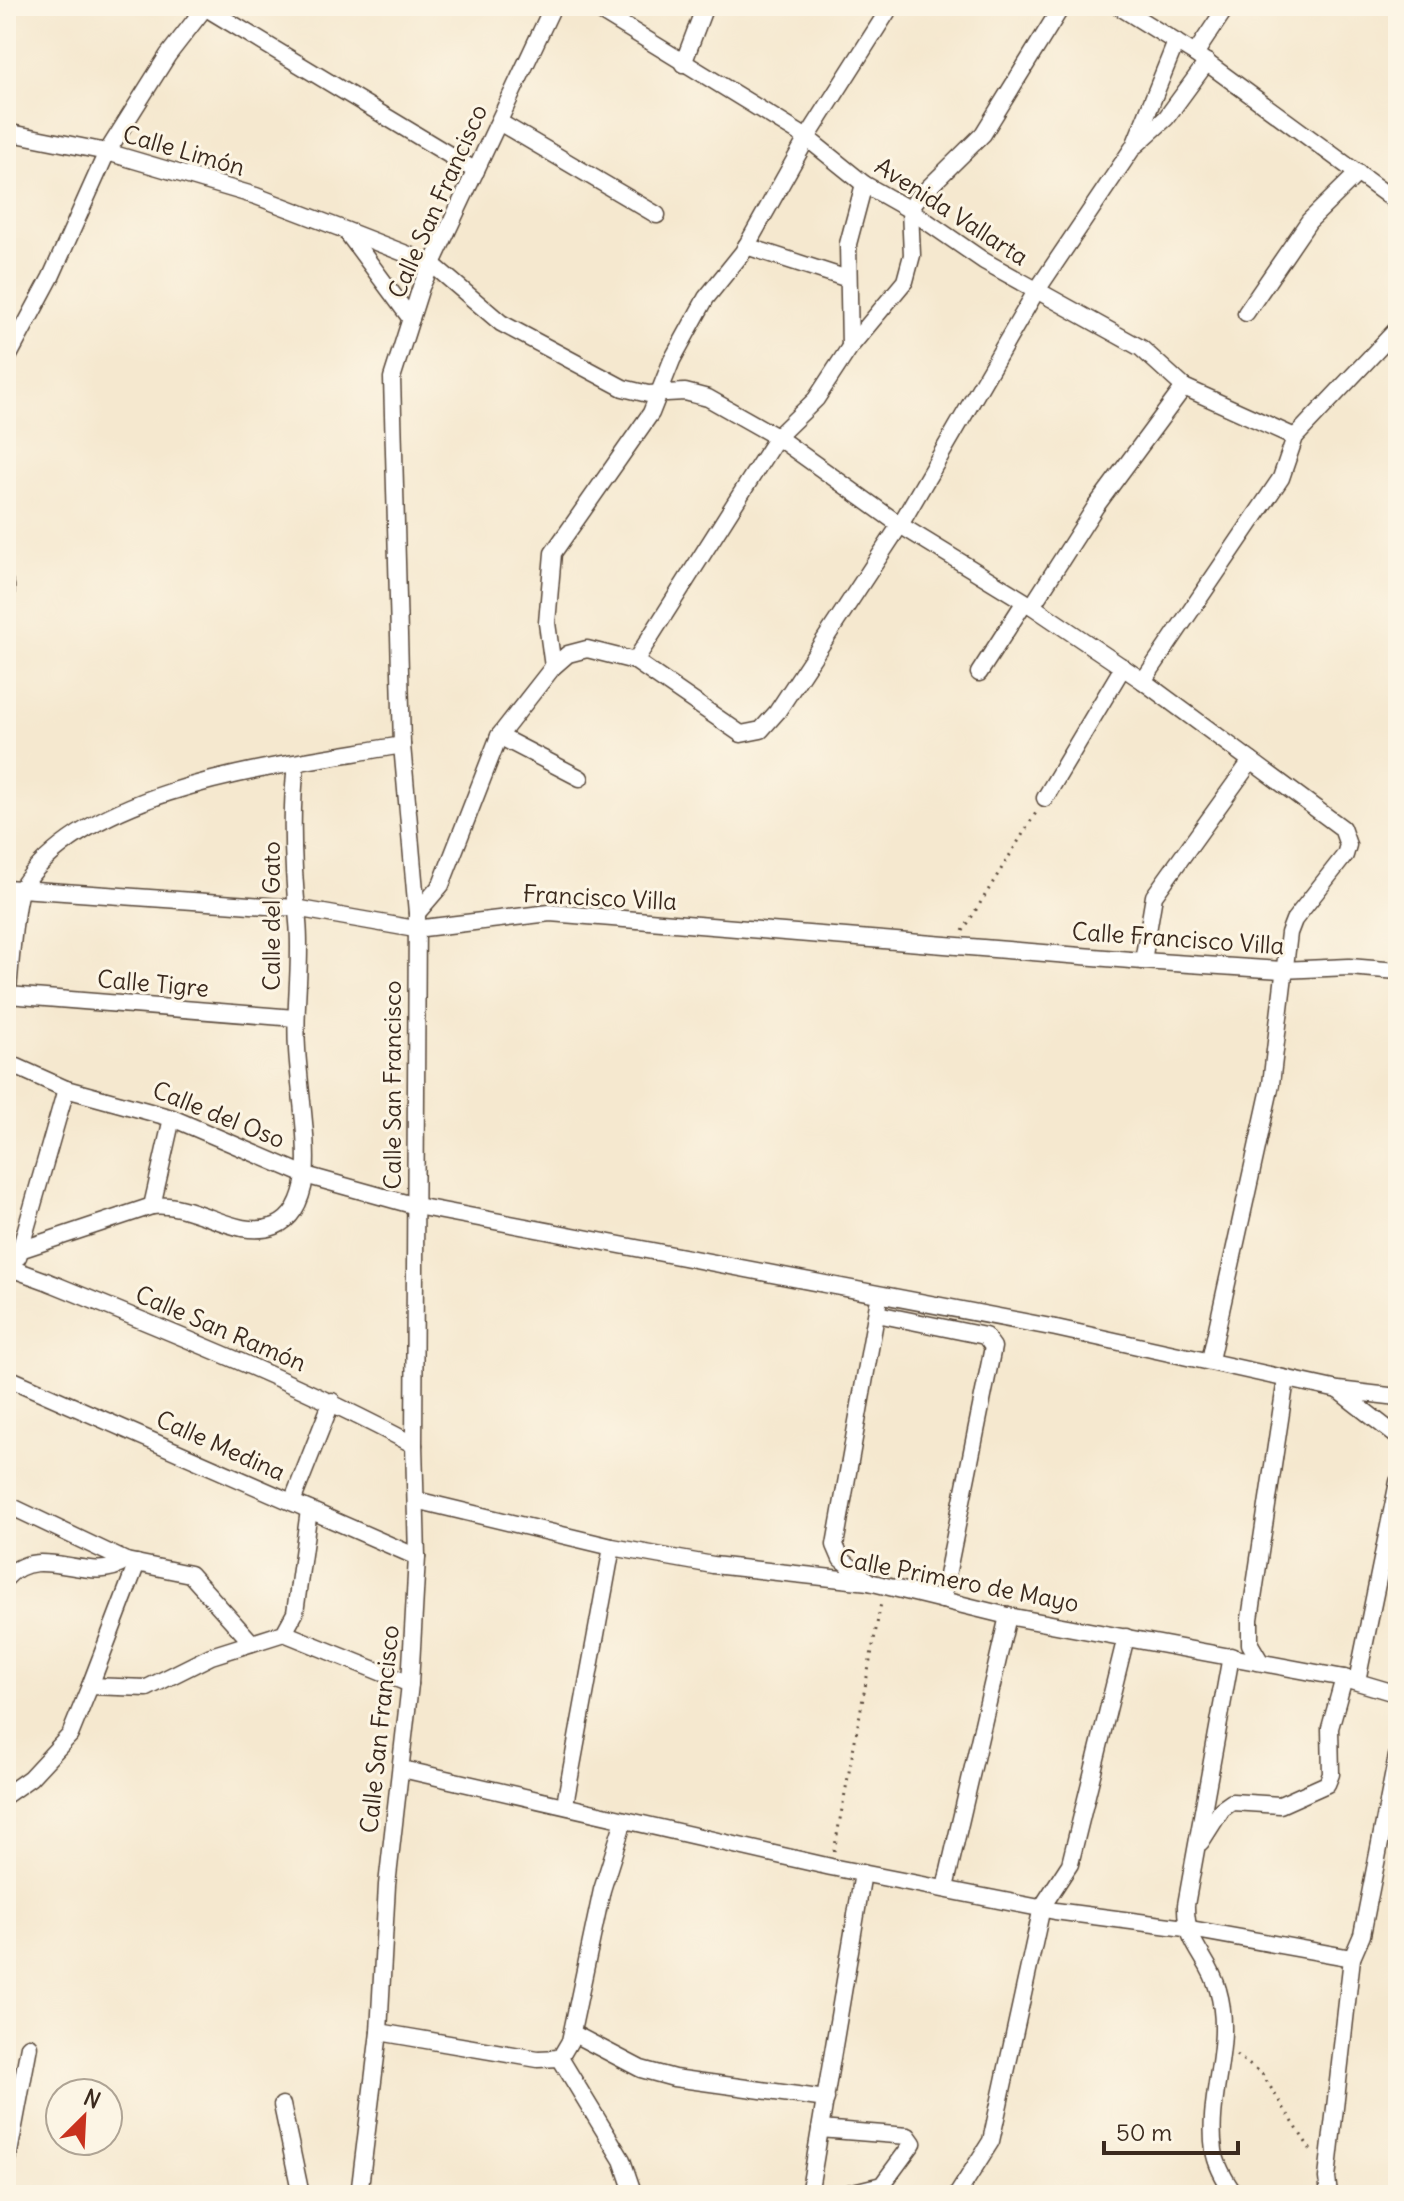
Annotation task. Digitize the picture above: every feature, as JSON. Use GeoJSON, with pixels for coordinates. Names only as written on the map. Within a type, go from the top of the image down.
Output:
{"type":"FeatureCollection","features":[{"type":"Feature","properties":{"kind":"street","name":"Calle San Francisco"},"geometry":{"type":"LineString","coordinates":[[359,2195],[379,2032],[387,1885],[410,1684],[417,1557],[414,1445],[416,921],[402,745],[392,378],[432,264],[553,6]]}},
{"type":"Feature","properties":{"kind":"street","name":"Avenida Vallarta"},"geometry":{"type":"LineString","coordinates":[[592,6],[807,138],[864,184],[910,210],[1035,293],[1141,348],[1184,387],[1295,437]]}},
{"type":"Feature","properties":{"kind":"street"},"geometry":{"type":"LineString","coordinates":[[683,64],[705,6]]}},
{"type":"Feature","properties":{"kind":"street"},"geometry":{"type":"LineString","coordinates":[[553,667],[547,623],[553,553],[651,413],[657,403],[656,393],[706,298],[746,246],[807,138],[891,6]]}},
{"type":"Feature","properties":{"kind":"street"},"geometry":{"type":"LineString","coordinates":[[635,661],[777,437],[816,399],[850,347],[905,281],[912,255],[910,210],[921,194],[983,134],[1062,6]]}},
{"type":"Feature","properties":{"kind":"street"},"geometry":{"type":"LineString","coordinates":[[1118,6],[1201,58],[1398,203]]}},
{"type":"Feature","properties":{"kind":"street"},"geometry":{"type":"LineString","coordinates":[[1134,146],[1166,118],[1227,6]]}},
{"type":"Feature","properties":{"kind":"street"},"geometry":{"type":"LineString","coordinates":[[6,361],[51,277],[107,152],[168,55],[206,7],[476,171]]}},
{"type":"Feature","properties":{"kind":"street"},"geometry":{"type":"LineString","coordinates":[[416,921],[441,885],[499,736],[553,667],[568,654],[587,649],[635,661],[741,734],[761,730],[777,712],[900,525],[1035,293],[1134,146],[1176,42]]}},
{"type":"Feature","properties":{"kind":"street"},"geometry":{"type":"LineString","coordinates":[[499,122],[657,215]]}},
{"type":"Feature","properties":{"kind":"street","name":"Calle Limón"},"geometry":{"type":"LineString","coordinates":[[6,132],[107,152],[256,196],[432,264],[501,323],[623,388],[656,393],[685,392],[708,398],[777,437],[900,525],[1123,667],[1342,828],[1348,845],[1345,855],[1294,920],[1282,970]]}},
{"type":"Feature","properties":{"kind":"street"},"geometry":{"type":"LineString","coordinates":[[1246,313],[1309,221],[1358,173]]}},
{"type":"Feature","properties":{"kind":"street"},"geometry":{"type":"LineString","coordinates":[[850,347],[848,244],[864,184]]}},
{"type":"Feature","properties":{"kind":"street"},"geometry":{"type":"LineString","coordinates":[[345,230],[411,319]]}},
{"type":"Feature","properties":{"kind":"street"},"geometry":{"type":"LineString","coordinates":[[746,246],[848,279]]}},
{"type":"Feature","properties":{"kind":"street"},"geometry":{"type":"LineString","coordinates":[[1143,681],[1281,478],[1295,437],[1398,328]]}},
{"type":"Feature","properties":{"kind":"street"},"geometry":{"type":"LineString","coordinates":[[979,673],[1184,387]]}},
{"type":"Feature","properties":{"kind":"street"},"geometry":{"type":"LineString","coordinates":[[6,585],[6,612]]}},
{"type":"Feature","properties":{"kind":"street"},"geometry":{"type":"LineString","coordinates":[[1045,798],[1123,667]]}},
{"type":"Feature","properties":{"kind":"street"},"geometry":{"type":"LineString","coordinates":[[499,736],[580,778]]}},
{"type":"Feature","properties":{"kind":"street"},"geometry":{"type":"LineString","coordinates":[[7,1001],[13,889],[55,851],[103,817],[143,799],[296,764],[402,745]]}},
{"type":"Feature","properties":{"kind":"street"},"geometry":{"type":"LineString","coordinates":[[1143,961],[1154,896],[1251,761]]}},
{"type":"Feature","properties":{"kind":"street","name":"Calle del Gato"},"geometry":{"type":"LineString","coordinates":[[296,764],[295,908],[298,923],[295,1018],[305,1175]]}},
{"type":"Feature","properties":{"kind":"street","name":"Francisco Villa"},"geometry":{"type":"LineString","coordinates":[[13,889],[295,908],[416,921],[550,913],[955,945]]}},
{"type":"Feature","properties":{"kind":"street","name":"Calle Francisco Villa"},"geometry":{"type":"LineString","coordinates":[[955,945],[1282,970],[1349,967],[1398,971]]}},
{"type":"Feature","properties":{"kind":"street"},"geometry":{"type":"LineString","coordinates":[[1210,1360],[1271,1084],[1282,970]]}},
{"type":"Feature","properties":{"kind":"street","name":"Calle Tigre"},"geometry":{"type":"LineString","coordinates":[[7,1001],[295,1018]]}},
{"type":"Feature","properties":{"kind":"street","name":"Calle del Oso"},"geometry":{"type":"LineString","coordinates":[[6,1062],[66,1089],[172,1118],[305,1175],[416,1206],[1210,1360],[1338,1390],[1398,1397]]}},
{"type":"Feature","properties":{"kind":"street"},"geometry":{"type":"LineString","coordinates":[[10,1271],[20,1250],[66,1089]]}},
{"type":"Feature","properties":{"kind":"street"},"geometry":{"type":"LineString","coordinates":[[152,1206],[172,1118]]}},
{"type":"Feature","properties":{"kind":"street"},"geometry":{"type":"LineString","coordinates":[[20,1250],[152,1206],[173,1203],[232,1226],[255,1230],[274,1226],[288,1218],[299,1202],[305,1175]]}},
{"type":"Feature","properties":{"kind":"street","name":"Calle San Ramón"},"geometry":{"type":"LineString","coordinates":[[10,1271],[332,1401],[414,1445]]}},
{"type":"Feature","properties":{"kind":"street"},"geometry":{"type":"LineString","coordinates":[[877,1584],[841,1559],[835,1545],[880,1295]]}},
{"type":"Feature","properties":{"kind":"street"},"geometry":{"type":"LineString","coordinates":[[877,1314],[985,1336],[993,1347],[942,1600]]}},
{"type":"Feature","properties":{"kind":"street","name":"Calle Medina"},"geometry":{"type":"LineString","coordinates":[[6,1377],[417,1557]]}},
{"type":"Feature","properties":{"kind":"street"},"geometry":{"type":"LineString","coordinates":[[1260,1661],[1250,1644],[1250,1619],[1286,1379]]}},
{"type":"Feature","properties":{"kind":"street"},"geometry":{"type":"LineString","coordinates":[[1338,1390],[1398,1437]]}},
{"type":"Feature","properties":{"kind":"street"},"geometry":{"type":"LineString","coordinates":[[292,1502],[332,1401]]}},
{"type":"Feature","properties":{"kind":"street"},"geometry":{"type":"LineString","coordinates":[[1196,1846],[1207,1837],[1222,1809],[1232,1802],[1280,1805],[1327,1784],[1331,1774],[1330,1728],[1350,1679],[1398,1482]]}},
{"type":"Feature","properties":{"kind":"street","name":"Calle Primero de Mayo"},"geometry":{"type":"LineString","coordinates":[[416,1500],[612,1547],[713,1565],[877,1584],[1008,1616],[1350,1679],[1398,1694]]}},
{"type":"Feature","properties":{"kind":"street"},"geometry":{"type":"LineString","coordinates":[[6,1504],[132,1562],[190,1574],[252,1643]]}},
{"type":"Feature","properties":{"kind":"street"},"geometry":{"type":"LineString","coordinates":[[284,1633],[295,1613],[309,1510]]}},
{"type":"Feature","properties":{"kind":"street"},"geometry":{"type":"LineString","coordinates":[[565,1804],[612,1547]]}},
{"type":"Feature","properties":{"kind":"street"},"geometry":{"type":"LineString","coordinates":[[6,1578],[14,1570],[39,1561],[92,1571],[114,1569],[132,1562]]}},
{"type":"Feature","properties":{"kind":"street"},"geometry":{"type":"LineString","coordinates":[[6,1795],[30,1778],[70,1735],[132,1562]]}},
{"type":"Feature","properties":{"kind":"street"},"geometry":{"type":"LineString","coordinates":[[945,1888],[1008,1616]]}},
{"type":"Feature","properties":{"kind":"street"},"geometry":{"type":"LineString","coordinates":[[90,1686],[147,1688],[211,1656],[284,1633],[410,1684]]}},
{"type":"Feature","properties":{"kind":"street"},"geometry":{"type":"LineString","coordinates":[[957,2195],[991,2141],[1042,1907],[1070,1864],[1126,1637]]}},
{"type":"Feature","properties":{"kind":"street"},"geometry":{"type":"LineString","coordinates":[[1231,1656],[1196,1846],[1185,1928],[1218,1989],[1224,2045],[1213,2132],[1214,2154],[1235,2195]]}},
{"type":"Feature","properties":{"kind":"street"},"geometry":{"type":"LineString","coordinates":[[1328,2186],[1352,1958],[1362,1935],[1398,1751]]}},
{"type":"Feature","properties":{"kind":"street"},"geometry":{"type":"LineString","coordinates":[[402,1769],[831,1867],[1042,1907],[1185,1928],[1352,1958]]}},
{"type":"Feature","properties":{"kind":"street"},"geometry":{"type":"LineString","coordinates":[[560,2058],[572,2033],[605,1879],[624,1820]]}},
{"type":"Feature","properties":{"kind":"street"},"geometry":{"type":"LineString","coordinates":[[809,2195],[863,1873]]}},
{"type":"Feature","properties":{"kind":"street"},"geometry":{"type":"LineString","coordinates":[[379,2032],[538,2059],[560,2058]]}},
{"type":"Feature","properties":{"kind":"street"},"geometry":{"type":"LineString","coordinates":[[572,2033],[652,2072],[826,2099]]}},
{"type":"Feature","properties":{"kind":"street"},"geometry":{"type":"LineString","coordinates":[[6,2169],[29,2046]]}},
{"type":"Feature","properties":{"kind":"street"},"geometry":{"type":"LineString","coordinates":[[560,2058],[587,2108],[622,2160],[634,2195]]}},
{"type":"Feature","properties":{"kind":"street"},"geometry":{"type":"LineString","coordinates":[[282,2105],[301,2195]]}},
{"type":"Feature","properties":{"kind":"street"},"geometry":{"type":"LineString","coordinates":[[820,2129],[908,2136],[913,2143],[882,2185],[841,2195]]}},
{"type":"Feature","properties":{"kind":"path"},"geometry":{"type":"LineString","coordinates":[[955,945],[1045,798]]}},
{"type":"Feature","properties":{"kind":"path"},"geometry":{"type":"LineString","coordinates":[[831,1867],[877,1584]]}},
{"type":"Feature","properties":{"kind":"path"},"geometry":{"type":"LineString","coordinates":[[1224,2045],[1262,2074],[1328,2186]]}}]}
